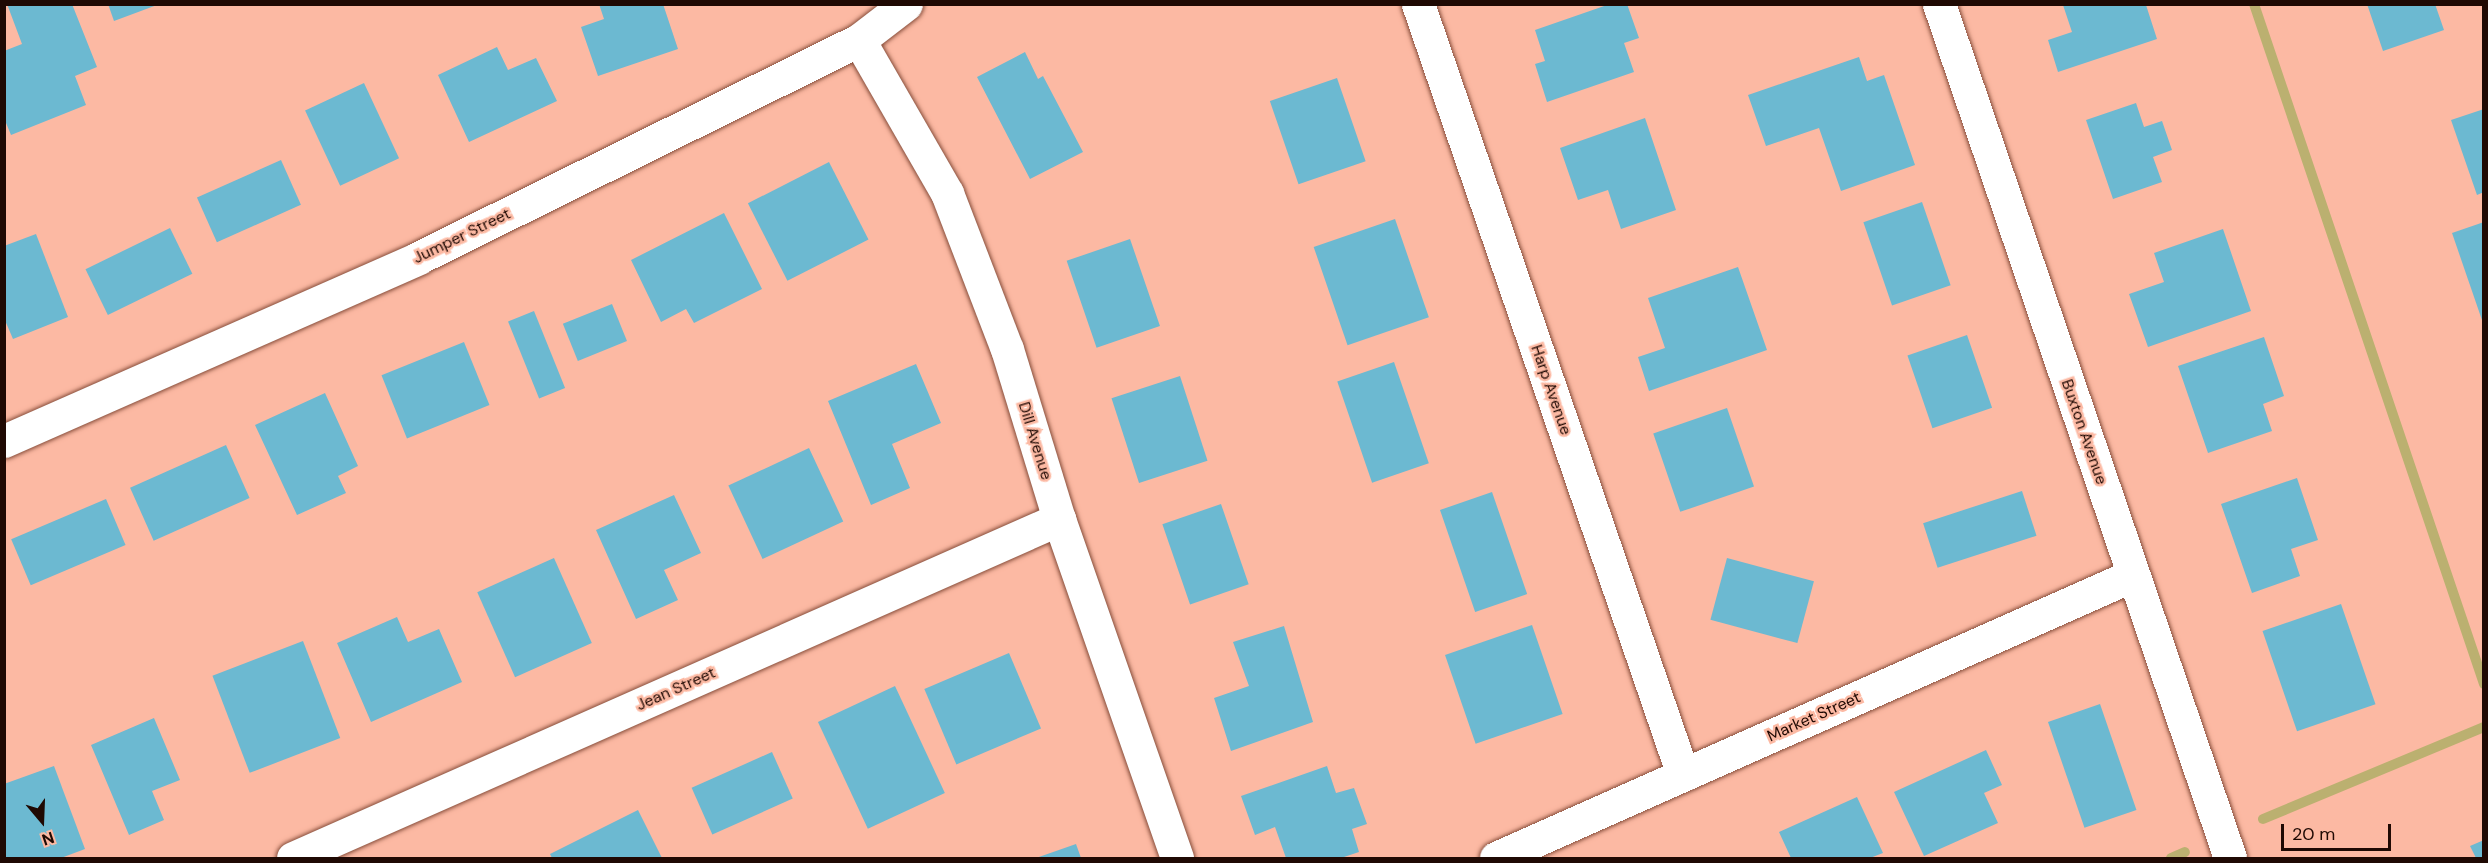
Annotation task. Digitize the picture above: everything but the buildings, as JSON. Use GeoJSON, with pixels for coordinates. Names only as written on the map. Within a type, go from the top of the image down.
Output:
{"type":"FeatureCollection","features":[{"type":"Feature","properties":{"kind":"street","name":"Jumper Street"},"geometry":{"type":"LineString","coordinates":[[4,441],[418,258],[859,40],[906,4]]}},
{"type":"Feature","properties":{"kind":"street","name":"Harp Avenue"},"geometry":{"type":"LineString","coordinates":[[1418,4],[1683,775]]}},
{"type":"Feature","properties":{"kind":"street","name":"Buxton Avenue"},"geometry":{"type":"LineString","coordinates":[[1939,4],[2230,858]]}},
{"type":"Feature","properties":{"kind":"street","name":"Dill Avenue"},"geometry":{"type":"LineString","coordinates":[[859,40],[947,193],[1007,349],[1059,519],[1177,858]]}},
{"type":"Feature","properties":{"kind":"street","name":"Jean Street"},"geometry":{"type":"LineString","coordinates":[[293,858],[1059,519]]}},
{"type":"Feature","properties":{"kind":"street","name":"Market Street"},"geometry":{"type":"LineString","coordinates":[[1496,858],[2133,576]]}},
{"type":"Feature","properties":{"kind":"waterway"},"geometry":{"type":"LineString","coordinates":[[2254,4],[2484,684]]}},
{"type":"Feature","properties":{"kind":"waterway"},"geometry":{"type":"LineString","coordinates":[[2263,819],[2484,727]]}},
{"type":"Feature","properties":{"kind":"waterway"},"geometry":{"type":"LineString","coordinates":[[2171,858],[2185,852]]}}]}
